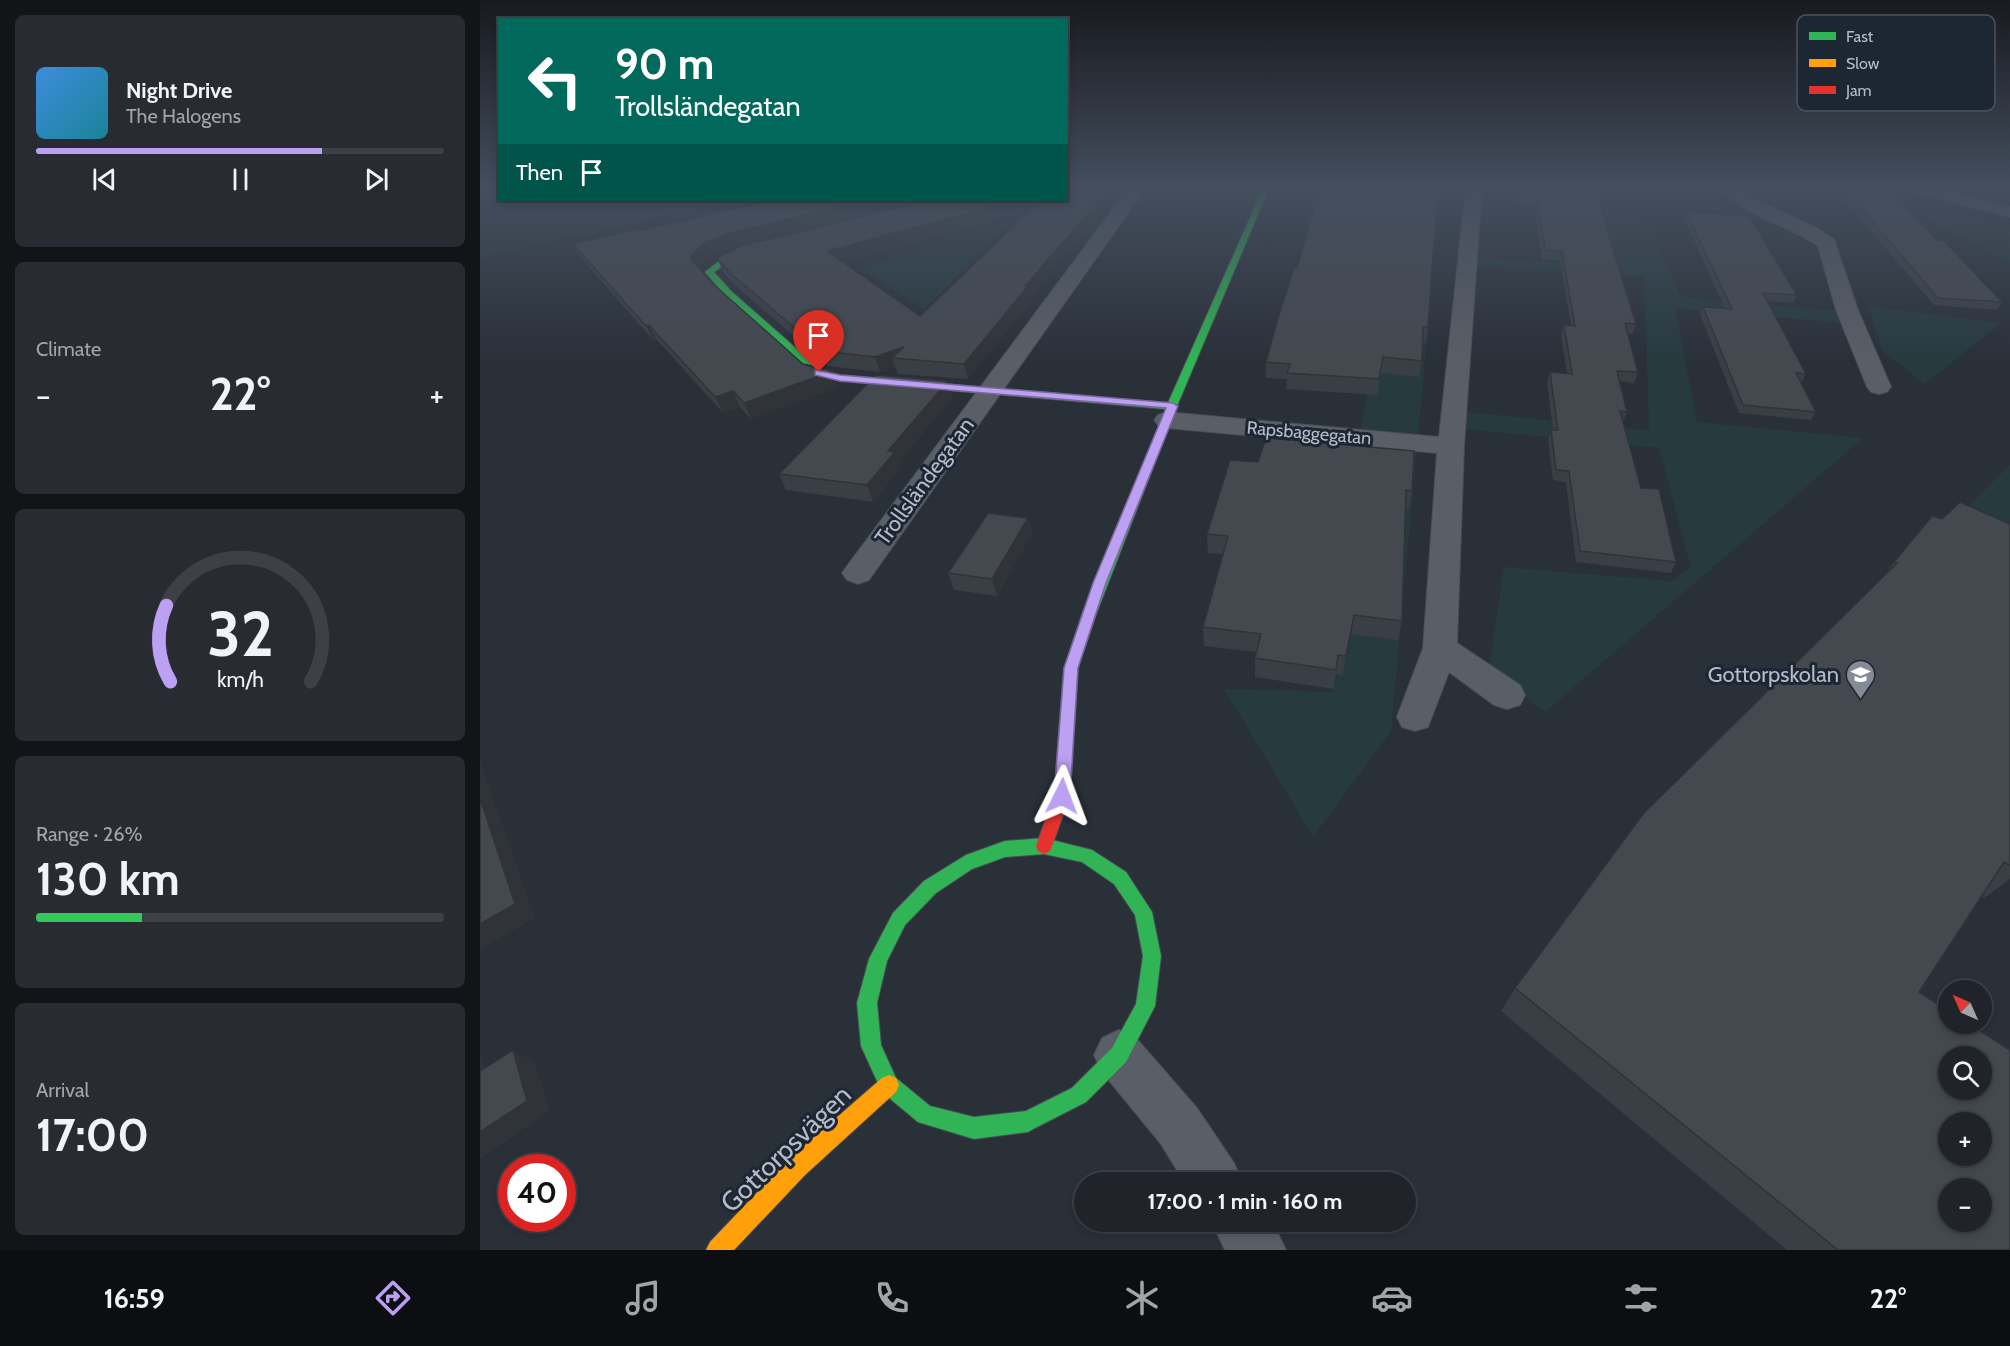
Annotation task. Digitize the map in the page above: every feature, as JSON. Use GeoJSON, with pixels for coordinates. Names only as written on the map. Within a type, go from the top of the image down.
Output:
{"type":"FeatureCollection","features":[{"type":"Feature","properties":{"kind":"street","name":"Trollsländegatan"},"geometry":{"type":"LineString","coordinates":[[858,573],[1090,244]]}},
{"type":"Feature","properties":{"kind":"street"},"geometry":{"type":"LineString","coordinates":[[1044,846],[1062,796],[1071,668],[1100,583],[1242,244]]}},
{"type":"Feature","properties":{"kind":"street"},"geometry":{"type":"LineString","coordinates":[[1415,717],[1440,648],[1451,446],[1469,244]]}},
{"type":"Feature","properties":{"kind":"street"},"geometry":{"type":"LineString","coordinates":[[1827,244],[1847,310],[1879,387]]}},
{"type":"Feature","properties":{"kind":"street","name":"Trollsländegatan"},"geometry":{"type":"LineString","coordinates":[[773,245],[739,254],[718,263],[709,272],[728,293],[819,372],[840,378],[989,390],[1170,413]]}},
{"type":"Feature","properties":{"kind":"street","name":"Rapsbaggegatan"},"geometry":{"type":"LineString","coordinates":[[1170,413],[1451,446]]}},
{"type":"Feature","properties":{"kind":"street"},"geometry":{"type":"LineString","coordinates":[[1440,648],[1507,695]]}},
{"type":"Feature","properties":{"kind":"street"},"geometry":{"type":"LineString","coordinates":[[1044,846],[1086,855],[1120,878],[1143,912],[1152,956],[1145,1006],[1119,1055],[1079,1095],[1028,1121],[974,1128],[925,1115],[889,1085],[871,1046],[867,1003],[878,959],[899,920],[930,887],[966,863],[1005,849],[1044,846]]}},
{"type":"Feature","properties":{"kind":"street"},"geometry":{"type":"LineString","coordinates":[[1119,1055],[1179,1126],[1209,1172]]}},
{"type":"Feature","properties":{"kind":"street","name":"Gottorpsvägen"},"geometry":{"type":"LineString","coordinates":[[718,1250],[797,1167],[889,1085]]}},
{"type":"Feature","properties":{"kind":"street"},"geometry":{"type":"LineString","coordinates":[[1246,1232],[1258,1250]]}},
{"type":"Feature","properties":{"kind":"green space"},"geometry":{"type":"Polygon","coordinates":[[[480,244],[540,244],[480,258],[480,244]]]}},
{"type":"Feature","properties":{"kind":"green space"},"geometry":{"type":"Polygon","coordinates":[[[935,244],[987,244],[925,310],[860,267],[935,244]]]}},
{"type":"Feature","properties":{"kind":"green space"},"geometry":{"type":"Polygon","coordinates":[[[1396,244],[1436,244],[1391,731],[1313,837],[1224,689],[1334,692],[1349,594],[1333,566],[1396,244]]]}},
{"type":"Feature","properties":{"kind":"green space"},"geometry":{"type":"Polygon","coordinates":[[[1611,244],[1658,244],[1681,297],[1837,311],[1842,323],[1675,308],[1697,422],[1863,438],[1545,712],[1489,669],[1504,567],[1673,581],[1691,567],[1659,448],[1465,429],[1467,412],[1649,430],[1644,277],[1476,266],[1476,258],[1616,266],[1611,244]]]}},
{"type":"Feature","properties":{"kind":"green space"},"geometry":{"type":"Polygon","coordinates":[[[1975,244],[2010,244],[2010,263],[1975,244]]]}},
{"type":"Feature","properties":{"kind":"green space"},"geometry":{"type":"Polygon","coordinates":[[[1868,306],[2001,323],[1925,384],[1882,351],[1868,306]]]}},
{"type":"Feature","properties":{"kind":"green space"},"geometry":{"type":"Polygon","coordinates":[[[2010,465],[2010,527],[1967,508],[2010,465]]]}},
{"type":"Feature","properties":{"kind":"building"},"geometry":{"type":"Polygon","coordinates":[[[573,244],[703,244],[691,256],[691,259],[713,284],[803,364],[833,371],[744,403],[733,391],[715,397],[649,325],[646,326],[573,244]]]}},
{"type":"Feature","properties":{"kind":"building"},"geometry":{"type":"Polygon","coordinates":[[[748,244],[852,244],[827,251],[920,316],[995,244],[1061,244],[1025,286],[1028,286],[964,364],[892,358],[904,347],[875,357],[822,351],[730,273],[717,258],[748,244]]]}},
{"type":"Feature","properties":{"kind":"building"},"geometry":{"type":"Polygon","coordinates":[[[1304,244],[1434,244],[1428,327],[1423,327],[1422,361],[1383,357],[1379,379],[1287,373],[1290,364],[1266,362],[1294,268],[1297,268],[1304,244]]]}},
{"type":"Feature","properties":{"kind":"building"},"geometry":{"type":"Polygon","coordinates":[[[1544,244],[1612,244],[1636,324],[1625,323],[1638,372],[1617,371],[1627,412],[1620,411],[1641,488],[1659,489],[1676,562],[1580,551],[1569,471],[1556,470],[1551,430],[1558,430],[1550,372],[1572,374],[1564,325],[1575,326],[1562,251],[1545,250],[1544,244]]]}},
{"type":"Feature","properties":{"kind":"building"},"geometry":{"type":"Polygon","coordinates":[[[1701,244],[1766,244],[1797,295],[1763,293],[1806,374],[1796,373],[1816,412],[1743,405],[1703,307],[1732,309],[1701,244]]]}},
{"type":"Feature","properties":{"kind":"building"},"geometry":{"type":"Polygon","coordinates":[[[1892,244],[1947,244],[2002,302],[1938,298],[1892,244]]]}},
{"type":"Feature","properties":{"kind":"building"},"geometry":{"type":"Polygon","coordinates":[[[876,375],[948,381],[888,451],[895,452],[867,485],[779,474],[876,375]]]}},
{"type":"Feature","properties":{"kind":"building"},"geometry":{"type":"Polygon","coordinates":[[[1266,438],[1414,451],[1412,491],[1406,490],[1402,621],[1354,615],[1346,656],[1338,655],[1336,670],[1255,658],[1261,634],[1203,627],[1228,536],[1207,534],[1230,460],[1258,462],[1266,438]]]}},
{"type":"Feature","properties":{"kind":"building","name":"Gottorpskolan"},"geometry":{"type":"Polygon","coordinates":[[[1960,502],[2010,524],[2010,865],[2004,862],[1919,992],[1938,1004],[1938,1034],[1985,1034],[2010,1050],[2010,1250],[1838,1250],[1515,988],[1643,814],[1897,563],[1894,562],[1932,516],[1942,519],[1960,502]]]}},
{"type":"Feature","properties":{"kind":"building"},"geometry":{"type":"Polygon","coordinates":[[[988,513],[1028,518],[992,579],[948,573],[988,513]]]}},
{"type":"Feature","properties":{"kind":"building"},"geometry":{"type":"Polygon","coordinates":[[[480,798],[515,904],[480,924],[480,798]]]}},
{"type":"Feature","properties":{"kind":"building"},"geometry":{"type":"Polygon","coordinates":[[[513,1050],[527,1101],[480,1132],[480,1071],[513,1050]]]}},
{"type":"Feature","properties":{"kind":"traffic: fast"},"geometry":{"type":"LineString","coordinates":[[1090,612],[1172,406],[1242,244]]}},
{"type":"Feature","properties":{"kind":"traffic: fast"},"geometry":{"type":"LineString","coordinates":[[760,248],[726,260],[709,272],[728,293],[819,373],[840,378],[1172,406]]}},
{"type":"Feature","properties":{"kind":"traffic: fast"},"geometry":{"type":"LineString","coordinates":[[1044,846],[1086,855],[1120,878],[1143,912],[1152,956],[1145,1006],[1119,1055],[1079,1095],[1028,1121],[974,1128],[925,1115],[889,1085],[871,1046],[867,1003],[878,959],[899,919],[930,887],[966,863],[1005,849],[1044,846]]}},
{"type":"Feature","properties":{"kind":"traffic: slow"},"geometry":{"type":"LineString","coordinates":[[718,1250],[797,1167],[889,1085]]}},
{"type":"Feature","properties":{"kind":"traffic: jam"},"geometry":{"type":"LineString","coordinates":[[1044,846],[1062,796],[1071,668],[1090,612]]}},
{"type":"Feature","properties":{"kind":"place","name":"Gottorpskolan"},"geometry":{"type":"Point","coordinates":[1860,700]}},
{"type":"Feature","properties":{"kind":"route"},"geometry":{"type":"LineString","coordinates":[[819,372],[840,378],[1173,406],[1100,583],[1071,668],[1062,796]]}}]}
